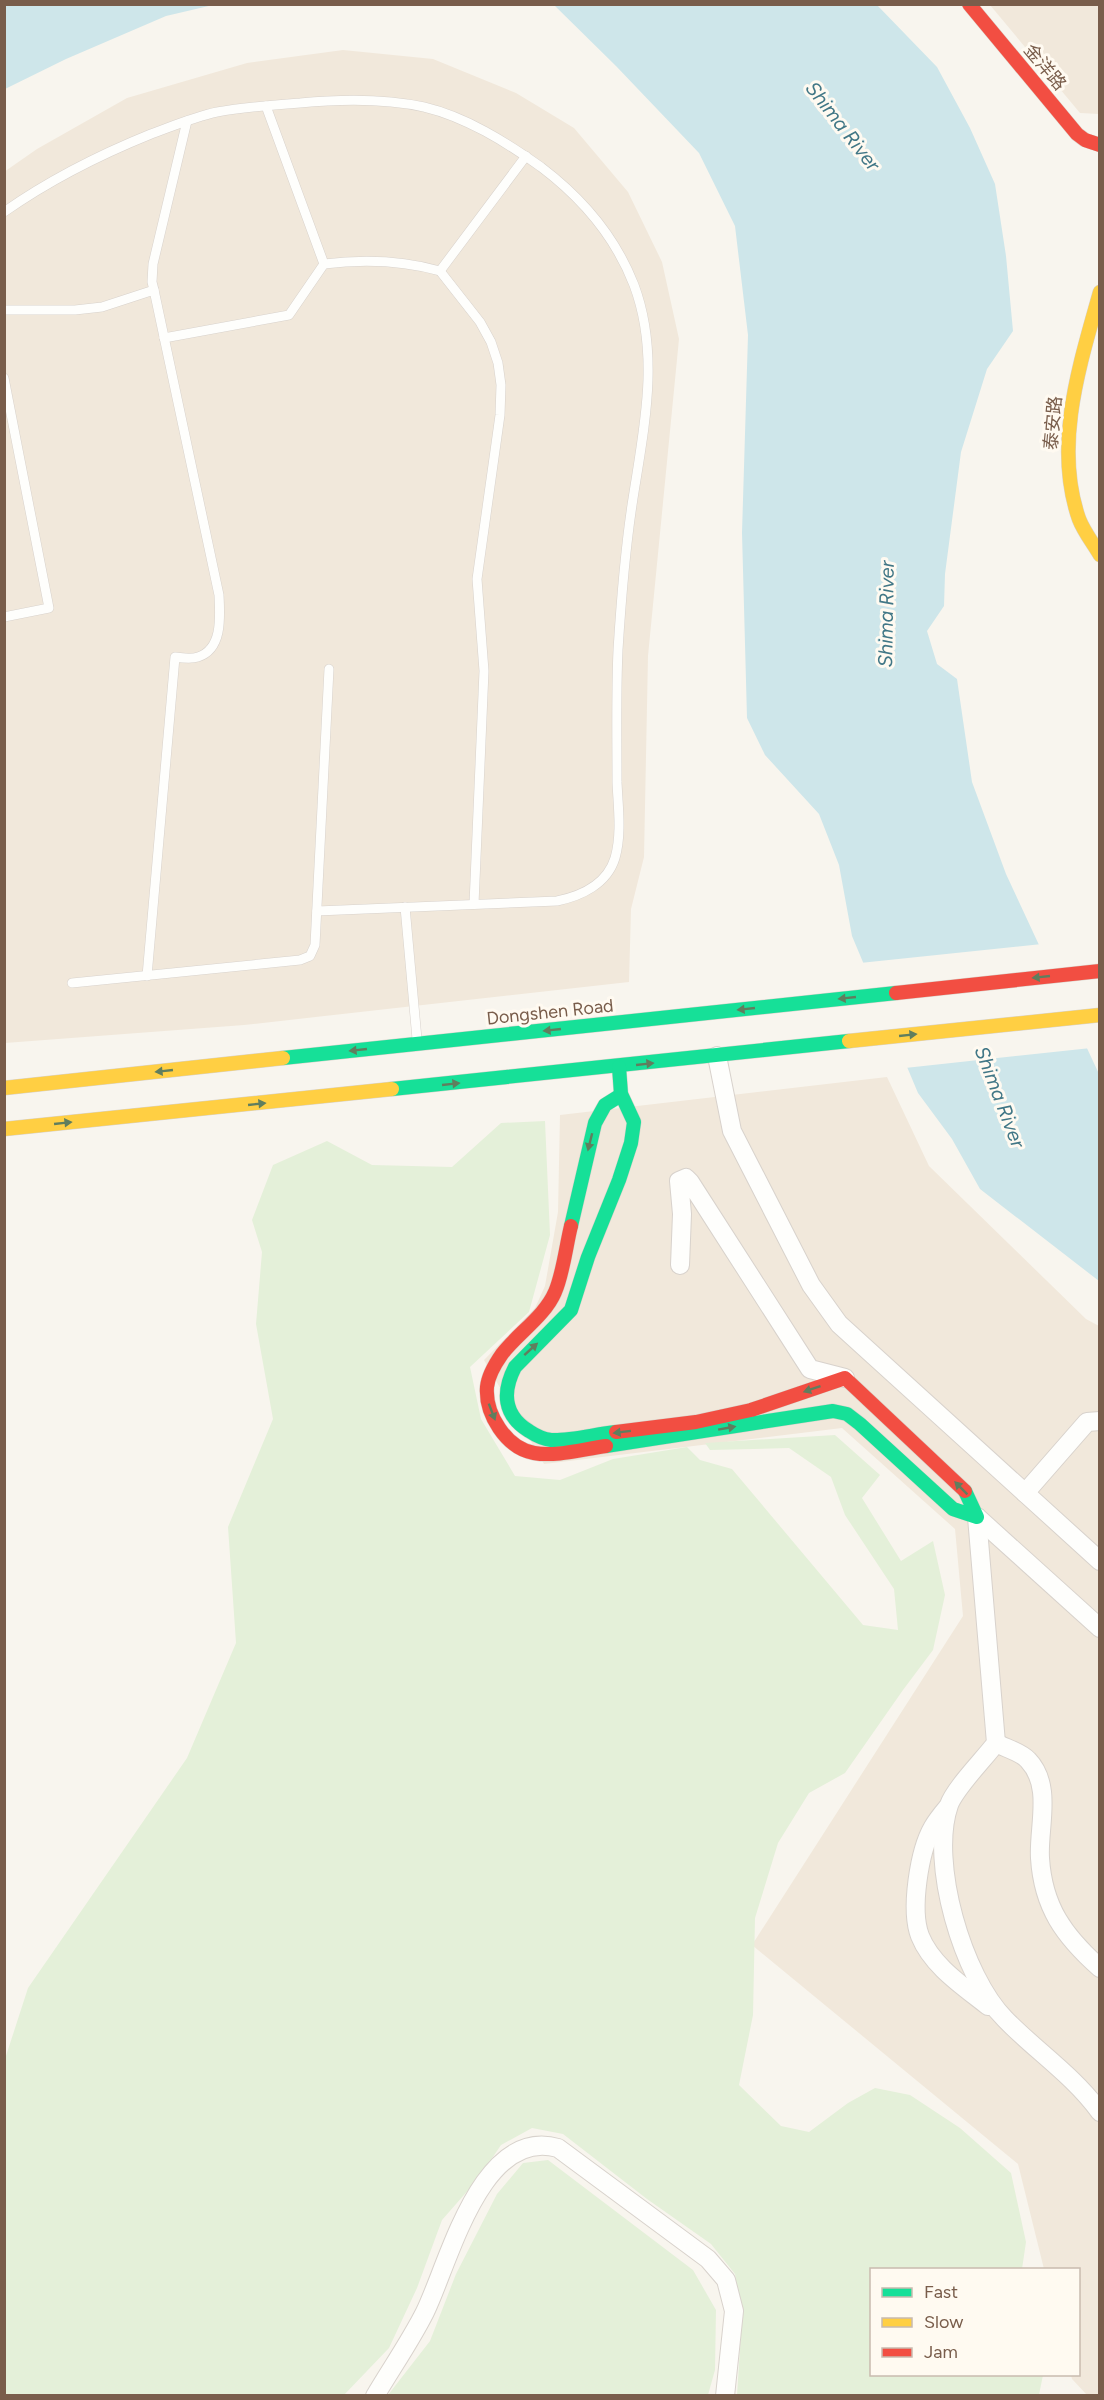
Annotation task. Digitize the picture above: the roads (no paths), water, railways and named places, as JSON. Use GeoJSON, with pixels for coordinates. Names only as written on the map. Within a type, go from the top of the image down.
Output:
{"type":"FeatureCollection","features":[{"type":"Feature","properties":{"kind":"main road","name":"金洋路"},"geometry":{"type":"LineString","coordinates":[[969,4],[1077,134],[1085,140],[1100,145]]}},
{"type":"Feature","properties":{"kind":"main road","name":"泰安路"},"geometry":{"type":"LineString","coordinates":[[1100,292],[1071,402],[1067,440],[1070,481],[1080,520],[1100,555]]}},
{"type":"Feature","properties":{"kind":"main road","name":"Dongshen Road"},"geometry":{"type":"LineString","coordinates":[[4,1088],[1100,971]]}},
{"type":"Feature","properties":{"kind":"main road"},"geometry":{"type":"LineString","coordinates":[[4,1130],[1100,1015]]}},
{"type":"Feature","properties":{"kind":"main road"},"geometry":{"type":"LineString","coordinates":[[619,1067],[621,1095],[632,1110],[634,1124],[622,1177],[586,1264],[576,1301],[568,1315],[522,1357],[510,1372],[506,1394],[510,1409],[521,1427],[535,1437],[550,1440],[696,1422],[752,1410],[845,1378],[968,1494],[977,1517]]}},
{"type":"Feature","properties":{"kind":"main road"},"geometry":{"type":"LineString","coordinates":[[621,1095],[605,1105],[595,1123],[555,1293],[544,1310],[496,1359],[488,1378],[487,1400],[493,1419],[505,1436],[521,1451],[550,1454],[833,1411],[847,1414],[860,1424],[953,1509],[977,1517]]}},
{"type":"Feature","properties":{"kind":"street"},"geometry":{"type":"LineString","coordinates":[[717,1056],[732,1131],[811,1285],[823,1303],[839,1324],[1100,1561]]}},
{"type":"Feature","properties":{"kind":"street"},"geometry":{"type":"LineString","coordinates":[[680,1265],[682,1214],[678,1186],[680,1181],[686,1178],[810,1369],[845,1378]]}},
{"type":"Feature","properties":{"kind":"street"},"geometry":{"type":"LineString","coordinates":[[1026,1493],[1087,1422],[1100,1421]]}},
{"type":"Feature","properties":{"kind":"street"},"geometry":{"type":"LineString","coordinates":[[977,1517],[1100,1628]]}},
{"type":"Feature","properties":{"kind":"street"},"geometry":{"type":"LineString","coordinates":[[977,1517],[996,1743],[932,1828],[916,1887],[915,1915],[920,1936],[930,1953],[950,1976],[1004,2019],[1078,2086],[1100,2112]]}},
{"type":"Feature","properties":{"kind":"street"},"geometry":{"type":"LineString","coordinates":[[996,1743],[1028,1759],[1038,1775],[1042,1790],[1040,1857],[1044,1887],[1057,1920],[1076,1947],[1100,1968]]}},
{"type":"Feature","properties":{"kind":"street"},"geometry":{"type":"LineString","coordinates":[[950,1804],[943,1839],[944,1872],[956,1927],[984,1994],[1004,2019]]}},
{"type":"Feature","properties":{"kind":"street"},"geometry":{"type":"LineString","coordinates":[[375,2396],[424,2313],[463,2217],[488,2179],[505,2160],[528,2148],[544,2144],[558,2148],[708,2259],[726,2280],[734,2311],[726,2396]]}},
{"type":"Feature","properties":{"kind":"lane"},"geometry":{"type":"LineString","coordinates":[[4,212],[65,173],[128,144],[187,121],[214,113],[266,106],[327,100],[359,100],[426,108],[456,118],[494,136],[526,156],[561,183],[596,217],[618,252],[630,277],[644,322],[649,368],[645,421],[632,509],[618,648],[616,706],[618,836],[615,859],[606,876],[591,888],[575,897],[557,901],[316,911]]}},
{"type":"Feature","properties":{"kind":"lane"},"geometry":{"type":"LineString","coordinates":[[266,106],[324,264]]}},
{"type":"Feature","properties":{"kind":"lane"},"geometry":{"type":"LineString","coordinates":[[147,976],[175,657],[197,658],[209,652],[216,641],[220,617],[219,595],[152,282],[153,264],[187,121]]}},
{"type":"Feature","properties":{"kind":"lane"},"geometry":{"type":"LineString","coordinates":[[440,271],[526,156]]}},
{"type":"Feature","properties":{"kind":"lane"},"geometry":{"type":"LineString","coordinates":[[324,264],[384,260],[414,264],[440,271],[480,322],[491,342],[498,363],[501,385],[500,415],[477,579],[484,671],[474,904]]}},
{"type":"Feature","properties":{"kind":"lane"},"geometry":{"type":"LineString","coordinates":[[164,338],[289,315],[324,264]]}},
{"type":"Feature","properties":{"kind":"lane"},"geometry":{"type":"LineString","coordinates":[[4,310],[75,310],[102,307],[154,290]]}},
{"type":"Feature","properties":{"kind":"lane"},"geometry":{"type":"LineString","coordinates":[[4,378],[49,608],[4,617]]}},
{"type":"Feature","properties":{"kind":"lane"},"geometry":{"type":"LineString","coordinates":[[72,983],[306,958],[314,951],[329,669]]}},
{"type":"Feature","properties":{"kind":"lane"},"geometry":{"type":"LineString","coordinates":[[405,907],[417,1044]]}},
{"type":"Feature","properties":{"kind":"water"},"geometry":{"type":"Polygon","coordinates":[[[5,4],[213,5],[166,16],[66,59],[5,89],[5,4]]]}},
{"type":"Feature","properties":{"kind":"water","name":"Shima River"},"geometry":{"type":"Polygon","coordinates":[[[554,5],[877,5],[937,67],[970,128],[995,184],[1006,256],[1013,331],[987,369],[961,452],[945,574],[944,606],[927,631],[937,664],[957,679],[972,782],[1006,874],[1099,1074],[1099,1281],[980,1189],[952,1139],[918,1093],[852,936],[839,865],[819,814],[765,755],[747,718],[742,533],[748,335],[735,226],[699,153],[554,5]]]}}]}
